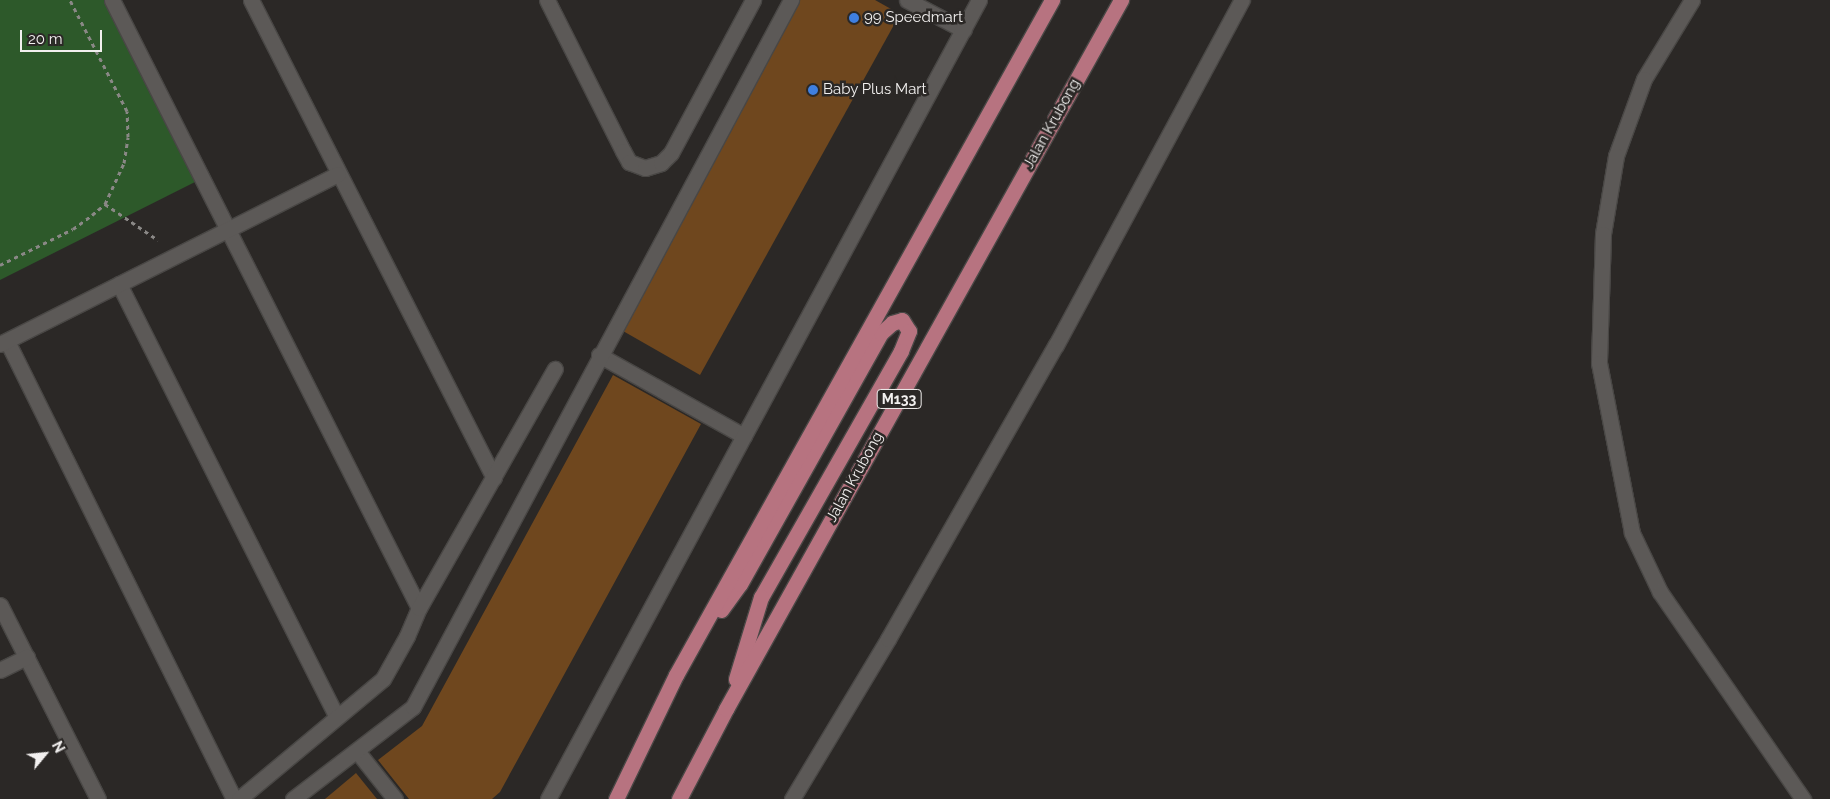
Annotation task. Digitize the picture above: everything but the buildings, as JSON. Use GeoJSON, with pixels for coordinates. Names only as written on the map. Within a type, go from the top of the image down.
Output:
{"type":"FeatureCollection","features":[{"type":"Feature","properties":{"kind":"main road"},"geometry":{"type":"LineString","coordinates":[[616,799],[676,675],[1052,0]]}},
{"type":"Feature","properties":{"kind":"main road","name":"Jalan Krubong"},"geometry":{"type":"LineString","coordinates":[[679,799],[726,709],[1121,0]]}},
{"type":"Feature","properties":{"kind":"main road"},"geometry":{"type":"LineString","coordinates":[[676,675],[740,584],[881,333],[892,323],[902,320],[909,331],[901,351],[761,597],[726,709]]}},
{"type":"Feature","properties":{"kind":"street"},"geometry":{"type":"LineString","coordinates":[[112,0],[419,608]]}},
{"type":"Feature","properties":{"kind":"street"},"geometry":{"type":"LineString","coordinates":[[251,0],[494,478]]}},
{"type":"Feature","properties":{"kind":"street"},"geometry":{"type":"LineString","coordinates":[[548,0],[629,162],[645,168],[661,163],[671,153],[753,0]]}},
{"type":"Feature","properties":{"kind":"street"},"geometry":{"type":"LineString","coordinates":[[293,799],[413,707],[599,355],[791,0]]}},
{"type":"Feature","properties":{"kind":"street"},"geometry":{"type":"LineString","coordinates":[[907,0],[964,30]]}},
{"type":"Feature","properties":{"kind":"street"},"geometry":{"type":"LineString","coordinates":[[548,799],[980,0]]}},
{"type":"Feature","properties":{"kind":"street"},"geometry":{"type":"LineString","coordinates":[[792,799],[888,639],[1056,345],[1242,0]]}},
{"type":"Feature","properties":{"kind":"street"},"geometry":{"type":"LineString","coordinates":[[1692,0],[1644,79],[1616,156],[1603,234],[1599,363],[1632,533],[1660,592],[1803,799]]}},
{"type":"Feature","properties":{"kind":"street"},"geometry":{"type":"LineString","coordinates":[[234,799],[3,342],[338,174]]}},
{"type":"Feature","properties":{"kind":"street"},"geometry":{"type":"LineString","coordinates":[[119,284],[336,716]]}},
{"type":"Feature","properties":{"kind":"street"},"geometry":{"type":"LineString","coordinates":[[599,355],[744,436]]}},
{"type":"Feature","properties":{"kind":"street"},"geometry":{"type":"LineString","coordinates":[[239,799],[336,716],[383,679],[407,636],[419,608],[556,368]]}},
{"type":"Feature","properties":{"kind":"street"},"geometry":{"type":"LineString","coordinates":[[0,604],[98,799]]}},
{"type":"Feature","properties":{"kind":"street"},"geometry":{"type":"LineString","coordinates":[[0,670],[26,657]]}},
{"type":"Feature","properties":{"kind":"street"},"geometry":{"type":"LineString","coordinates":[[357,751],[395,799]]}},
{"type":"Feature","properties":{"kind":"path"},"geometry":{"type":"LineString","coordinates":[[0,265],[73,229],[105,204],[124,163],[128,138],[127,111],[70,0]]}},
{"type":"Feature","properties":{"kind":"path"},"geometry":{"type":"LineString","coordinates":[[105,204],[179,254]]}},
{"type":"Feature","properties":{"kind":"green space"},"geometry":{"type":"Polygon","coordinates":[[[0,0],[106,0],[197,181],[0,280],[0,0]]]}},
{"type":"Feature","properties":{"kind":"place","name":"99 Speedmart"},"geometry":{"type":"Point","coordinates":[854,18]}},
{"type":"Feature","properties":{"kind":"place","name":"Baby Plus Mart"},"geometry":{"type":"Point","coordinates":[813,90]}}]}
